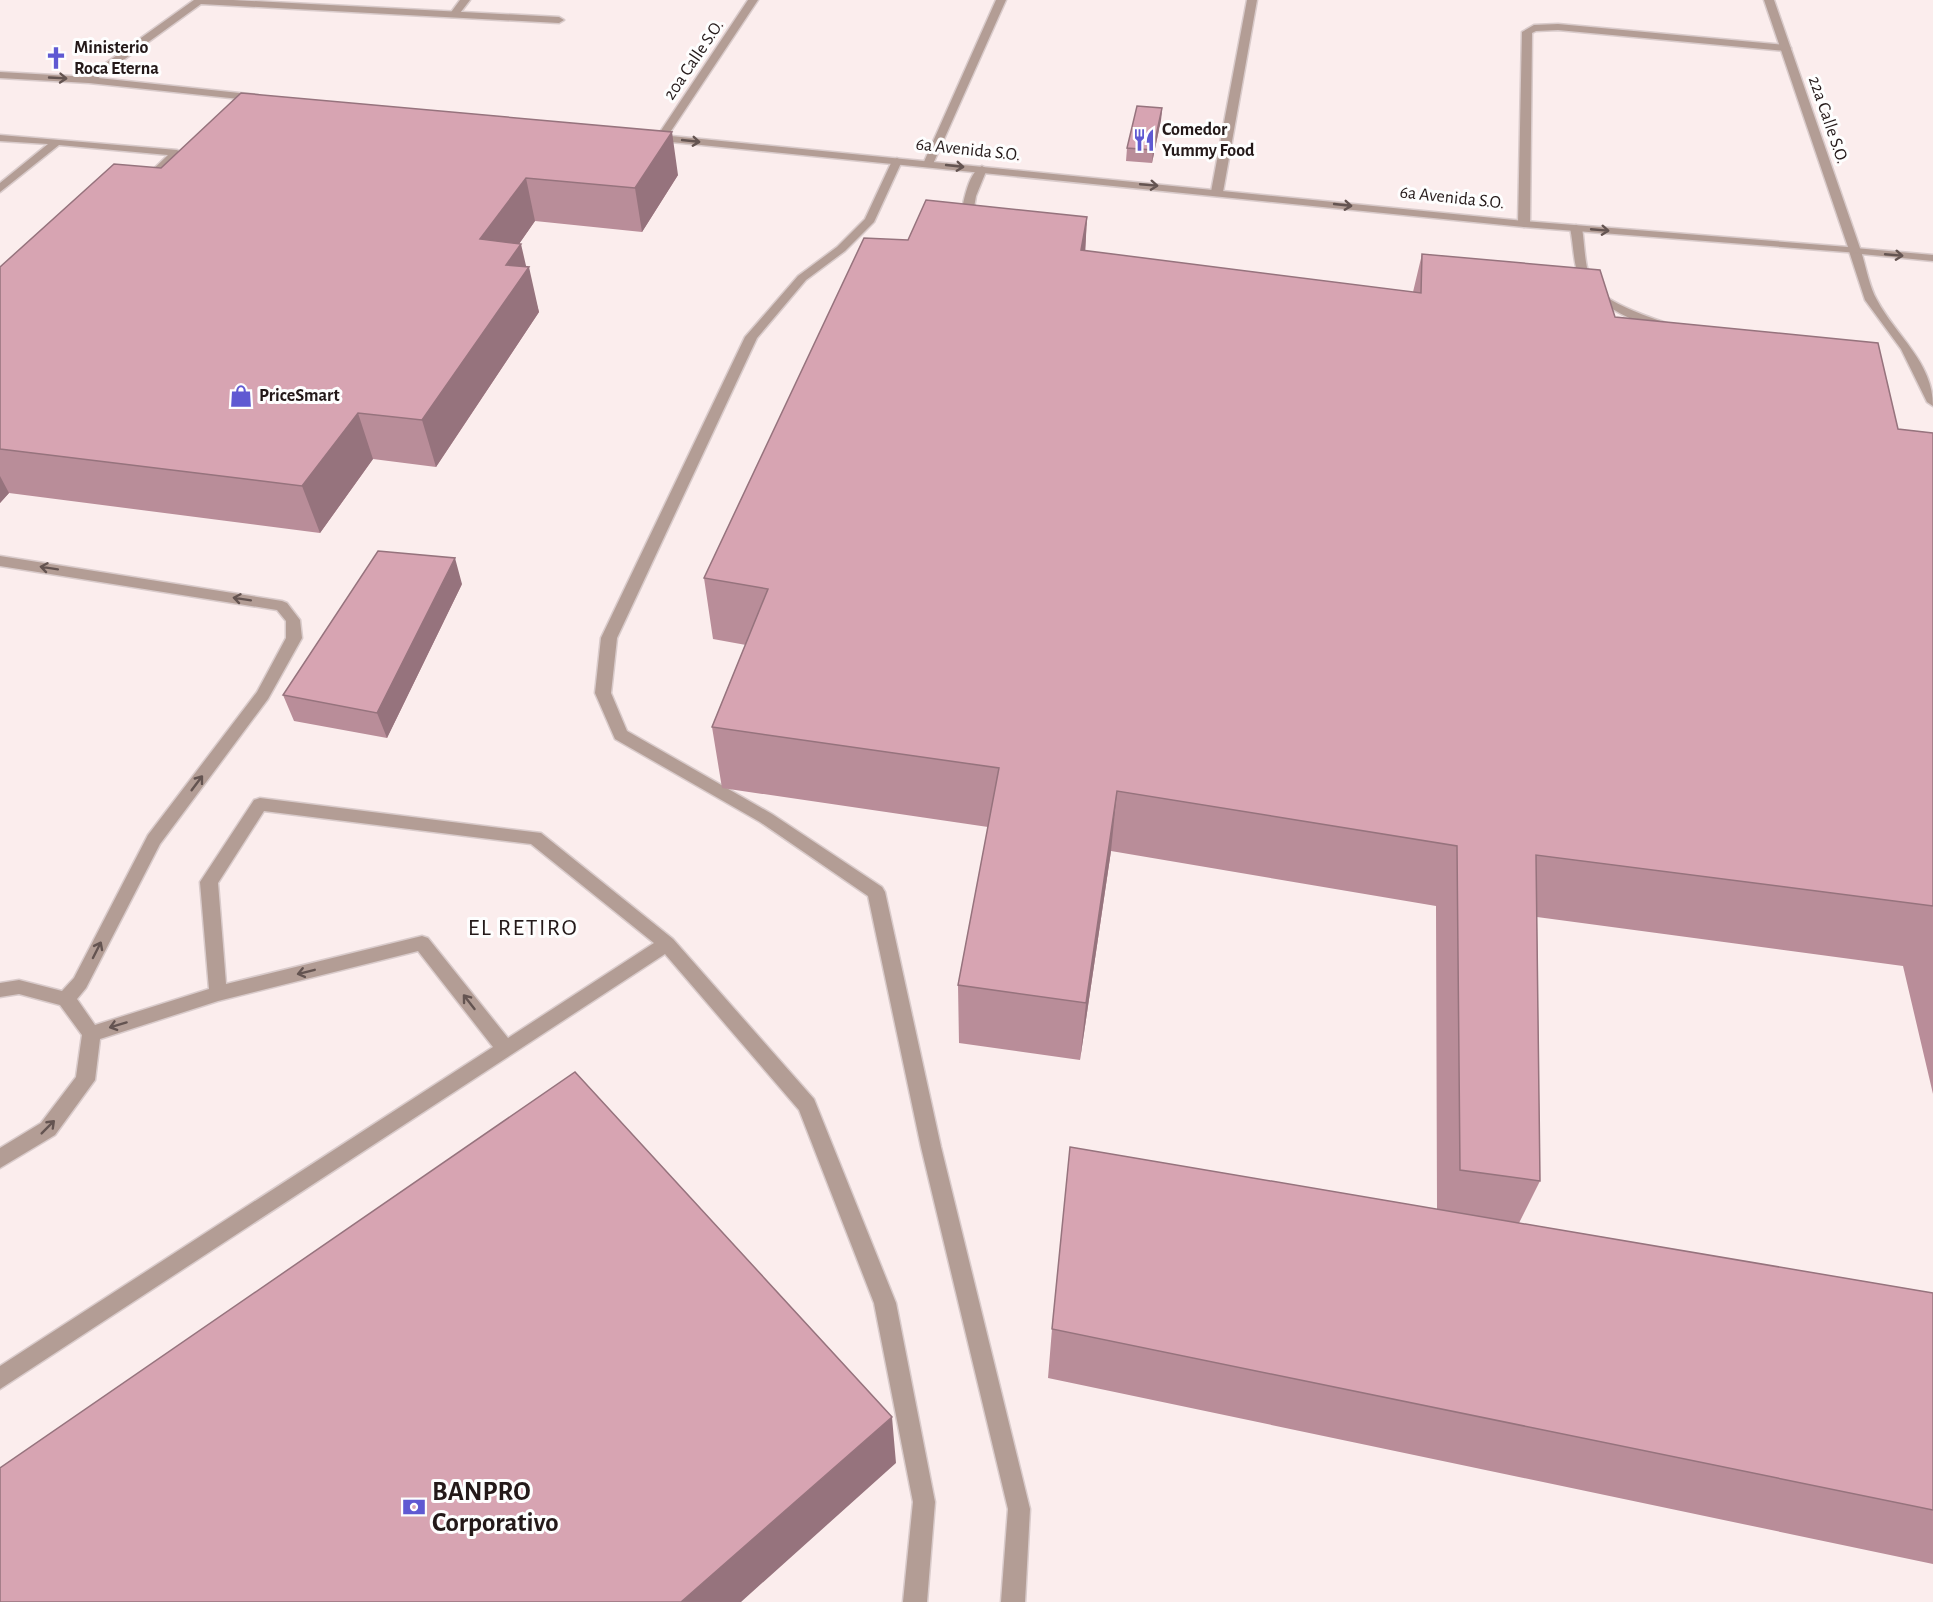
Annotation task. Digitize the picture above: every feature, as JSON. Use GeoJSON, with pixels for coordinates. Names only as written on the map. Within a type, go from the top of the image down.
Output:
{"type":"FeatureCollection","features":[{"type":"Feature","properties":{"kind":"street"},"geometry":{"type":"LineString","coordinates":[[89,80],[199,0],[559,20]]}},
{"type":"Feature","properties":{"kind":"street"},"geometry":{"type":"LineString","coordinates":[[454,15],[465,0]]}},
{"type":"Feature","properties":{"kind":"street","name":"20a Calle S.O."},"geometry":{"type":"LineString","coordinates":[[662,138],[753,0]]}},
{"type":"Feature","properties":{"kind":"street"},"geometry":{"type":"LineString","coordinates":[[928,164],[1000,0]]}},
{"type":"Feature","properties":{"kind":"street"},"geometry":{"type":"LineString","coordinates":[[1218,192],[1252,0]]}},
{"type":"Feature","properties":{"kind":"street","name":"22a Calle S.O."},"geometry":{"type":"LineString","coordinates":[[1769,0],[1871,300],[1907,349],[1933,402]]}},
{"type":"Feature","properties":{"kind":"street"},"geometry":{"type":"LineString","coordinates":[[1524,224],[1527,32],[1534,28],[1558,27],[1786,48]]}},
{"type":"Feature","properties":{"kind":"street"},"geometry":{"type":"LineString","coordinates":[[0,75],[89,80],[264,99]]}},
{"type":"Feature","properties":{"kind":"street","name":"6a Avenida S.O."},"geometry":{"type":"LineString","coordinates":[[638,136],[1524,224],[1933,258]]}},
{"type":"Feature","properties":{"kind":"street"},"geometry":{"type":"LineString","coordinates":[[0,138],[177,153],[137,190]]}},
{"type":"Feature","properties":{"kind":"street"},"geometry":{"type":"LineString","coordinates":[[0,189],[57,142]]}},
{"type":"Feature","properties":{"kind":"street"},"geometry":{"type":"LineString","coordinates":[[897,161],[870,220],[841,249],[802,278],[752,338],[609,638],[603,693],[621,735],[766,818],[876,892],[931,1147],[1019,1509],[1013,1602]]}},
{"type":"Feature","properties":{"kind":"street"},"geometry":{"type":"LineString","coordinates":[[970,233],[965,227],[970,196],[981,169]]}},
{"type":"Feature","properties":{"kind":"street"},"geometry":{"type":"LineString","coordinates":[[1576,228],[1584,289],[1632,315],[1677,330],[1631,326]]}},
{"type":"Feature","properties":{"kind":"street"},"geometry":{"type":"LineString","coordinates":[[0,561],[282,606],[293,620],[294,638],[263,695],[154,840],[80,983],[66,999]]}},
{"type":"Feature","properties":{"kind":"street"},"geometry":{"type":"LineString","coordinates":[[218,994],[209,882],[260,804],[535,838],[667,944],[807,1105],[885,1303],[924,1502],[915,1602]]}},
{"type":"Feature","properties":{"kind":"street"},"geometry":{"type":"LineString","coordinates":[[91,1034],[218,994],[422,943],[505,1048]]}},
{"type":"Feature","properties":{"kind":"street"},"geometry":{"type":"LineString","coordinates":[[0,1378],[667,944]]}},
{"type":"Feature","properties":{"kind":"street"},"geometry":{"type":"LineString","coordinates":[[0,990],[19,987],[66,999],[91,1034],[85,1080],[48,1129],[0,1160]]}},
{"type":"Feature","properties":{"kind":"building","name":"PriceSmart"},"geometry":{"type":"Polygon","coordinates":[[[241,93],[672,132],[635,188],[526,178],[480,239],[521,244],[506,265],[529,267],[422,420],[358,413],[302,486],[0,449],[0,267],[114,164],[161,168],[241,93]]]}},
{"type":"Feature","properties":{"kind":"building","name":"Comedor Yummy Food"},"geometry":{"type":"Polygon","coordinates":[[[1137,106],[1162,108],[1153,150],[1127,148],[1137,106]]]}},
{"type":"Feature","properties":{"kind":"building"},"geometry":{"type":"Polygon","coordinates":[[[926,200],[1087,217],[1081,250],[1421,293],[1422,254],[1600,270],[1615,317],[1878,343],[1898,429],[1933,433],[1933,906],[1536,855],[1540,1181],[1460,1170],[1457,846],[1117,791],[1086,1003],[958,985],[999,768],[712,727],[768,589],[704,578],[864,238],[908,240],[926,200]]]}},
{"type":"Feature","properties":{"kind":"building"},"geometry":{"type":"Polygon","coordinates":[[[378,551],[455,558],[377,713],[283,695],[378,551]]]}},
{"type":"Feature","properties":{"kind":"building"},"geometry":{"type":"Polygon","coordinates":[[[575,1072],[892,1417],[681,1602],[0,1602],[0,1468],[575,1072]]]}},
{"type":"Feature","properties":{"kind":"building"},"geometry":{"type":"Polygon","coordinates":[[[1070,1147],[1933,1293],[1933,1510],[1052,1329],[1070,1147]]]}},
{"type":"Feature","properties":{"kind":"place","name":"Ministerio Roca Eterna"},"geometry":{"type":"Point","coordinates":[56,58]}},
{"type":"Feature","properties":{"kind":"place","name":"Comedor Yummy Food"},"geometry":{"type":"Point","coordinates":[1144,140]}},
{"type":"Feature","properties":{"kind":"place","name":"PriceSmart"},"geometry":{"type":"Point","coordinates":[241,396]}},
{"type":"Feature","properties":{"kind":"place","name":"BANPRO Corporativo"},"geometry":{"type":"Point","coordinates":[414,1507]}},
{"type":"Feature","properties":{"kind":"district","name":"EL RETIRO"},"geometry":{"type":"Point","coordinates":[523,928]}}]}
